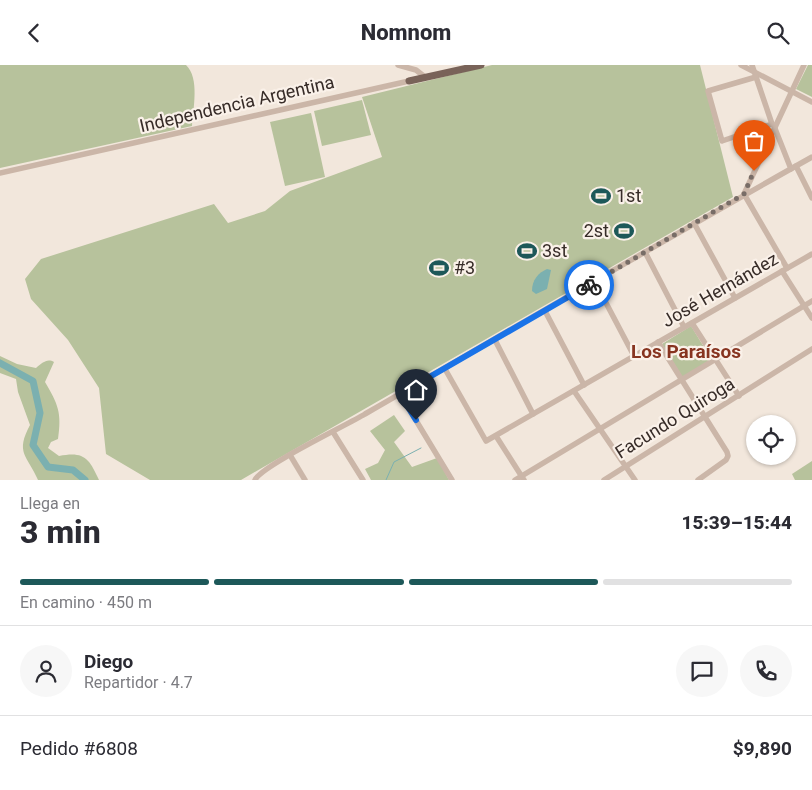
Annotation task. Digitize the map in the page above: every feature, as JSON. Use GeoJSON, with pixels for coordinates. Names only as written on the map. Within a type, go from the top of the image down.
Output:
{"type":"FeatureCollection","features":[{"type":"Feature","properties":{"kind":"main road","name":"Independencia Argentina"},"geometry":{"type":"LineString","coordinates":[[409,81],[481,65]]}},
{"type":"Feature","properties":{"kind":"street"},"geometry":{"type":"LineString","coordinates":[[398,65],[416,70],[425,77]]}},
{"type":"Feature","properties":{"kind":"street"},"geometry":{"type":"LineString","coordinates":[[741,65],[812,102]]}},
{"type":"Feature","properties":{"kind":"street"},"geometry":{"type":"LineString","coordinates":[[744,194],[773,125],[804,65]]}},
{"type":"Feature","properties":{"kind":"street"},"geometry":{"type":"LineString","coordinates":[[754,71],[708,91],[722,141],[773,125]]}},
{"type":"Feature","properties":{"kind":"street"},"geometry":{"type":"LineString","coordinates":[[754,71],[773,125],[793,167],[812,198]]}},
{"type":"Feature","properties":{"kind":"street","name":"Independencia Argentina"},"geometry":{"type":"LineString","coordinates":[[0,173],[409,81]]}},
{"type":"Feature","properties":{"kind":"street"},"geometry":{"type":"LineString","coordinates":[[256,478],[290,455],[334,433],[744,194],[812,157]]}},
{"type":"Feature","properties":{"kind":"street"},"geometry":{"type":"LineString","coordinates":[[744,194],[812,318]]}},
{"type":"Feature","properties":{"kind":"street"},"geometry":{"type":"LineString","coordinates":[[694,223],[735,298]]}},
{"type":"Feature","properties":{"kind":"street"},"geometry":{"type":"LineString","coordinates":[[645,252],[684,327]]}},
{"type":"Feature","properties":{"kind":"street","name":"José Hernández"},"geometry":{"type":"LineString","coordinates":[[445,369],[486,441],[812,254]]}},
{"type":"Feature","properties":{"kind":"street"},"geometry":{"type":"LineString","coordinates":[[595,282],[634,356]]}},
{"type":"Feature","properties":{"kind":"street"},"geometry":{"type":"LineString","coordinates":[[515,480],[523,478],[599,429],[812,301]]}},
{"type":"Feature","properties":{"kind":"street"},"geometry":{"type":"LineString","coordinates":[[545,311],[584,385]]}},
{"type":"Feature","properties":{"kind":"street"},"geometry":{"type":"LineString","coordinates":[[692,323],[738,396]]}},
{"type":"Feature","properties":{"kind":"street"},"geometry":{"type":"LineString","coordinates":[[495,340],[534,414]]}},
{"type":"Feature","properties":{"kind":"street"},"geometry":{"type":"LineString","coordinates":[[658,342],[728,456],[698,480]]}},
{"type":"Feature","properties":{"kind":"street","name":"Facundo Quiroga"},"geometry":{"type":"LineString","coordinates":[[604,480],[812,349]]}},
{"type":"Feature","properties":{"kind":"street"},"geometry":{"type":"LineString","coordinates":[[574,391],[635,480]]}},
{"type":"Feature","properties":{"kind":"street"},"geometry":{"type":"LineString","coordinates":[[400,394],[452,480]]}},
{"type":"Feature","properties":{"kind":"street"},"geometry":{"type":"LineString","coordinates":[[334,433],[363,480]]}},
{"type":"Feature","properties":{"kind":"street"},"geometry":{"type":"LineString","coordinates":[[496,436],[523,478]]}},
{"type":"Feature","properties":{"kind":"street"},"geometry":{"type":"LineString","coordinates":[[290,455],[306,480]]}},
{"type":"Feature","properties":{"kind":"green space"},"geometry":{"type":"Polygon","coordinates":[[[0,65],[186,65],[193,78],[194,86],[192,126],[0,168],[0,65]]]}},
{"type":"Feature","properties":{"kind":"green space"},"geometry":{"type":"Polygon","coordinates":[[[492,65],[700,65],[733,197],[241,480],[150,480],[106,454],[99,388],[68,340],[31,299],[25,279],[41,259],[214,204],[228,223],[265,211],[290,191],[382,157],[362,97],[492,65]]]}},
{"type":"Feature","properties":{"kind":"green space"},"geometry":{"type":"Polygon","coordinates":[[[808,65],[812,65],[812,97],[796,89],[808,65]]]}},
{"type":"Feature","properties":{"kind":"green space"},"geometry":{"type":"Polygon","coordinates":[[[362,100],[371,135],[322,146],[314,111],[362,100]]]}},
{"type":"Feature","properties":{"kind":"green space"},"geometry":{"type":"Polygon","coordinates":[[[311,113],[325,177],[285,186],[270,122],[311,113]]]}},
{"type":"Feature","properties":{"kind":"green space"},"geometry":{"type":"Polygon","coordinates":[[[691,326],[712,360],[683,378],[662,344],[691,326]]]}},
{"type":"Feature","properties":{"kind":"green space"},"geometry":{"type":"Polygon","coordinates":[[[0,356],[17,364],[36,368],[47,361],[54,362],[45,382],[58,409],[59,430],[58,439],[51,442],[48,448],[59,456],[74,455],[85,458],[89,461],[99,480],[38,480],[24,454],[23,442],[30,425],[18,392],[16,379],[0,373],[0,356]]]}},
{"type":"Feature","properties":{"kind":"green space"},"geometry":{"type":"Polygon","coordinates":[[[394,415],[405,431],[394,442],[412,467],[437,458],[449,480],[371,480],[365,469],[378,463],[385,450],[370,431],[394,415]]]}},
{"type":"Feature","properties":{"kind":"green space"},"geometry":{"type":"Polygon","coordinates":[[[812,461],[812,480],[795,480],[792,474],[812,461]]]}},
{"type":"Feature","properties":{"kind":"water"},"geometry":{"type":"Polygon","coordinates":[[[547,269],[551,270],[547,289],[536,294],[532,291],[534,280],[547,269]]]}},
{"type":"Feature","properties":{"kind":"waterway"},"geometry":{"type":"LineString","coordinates":[[0,363],[33,381],[40,413],[33,445],[48,467],[73,470],[85,480]]}},
{"type":"Feature","properties":{"kind":"waterway"},"geometry":{"type":"LineString","coordinates":[[386,480],[394,462],[421,448]]}},
{"type":"Feature","properties":{"kind":"way so far"},"geometry":{"type":"LineString","coordinates":[[589,285],[744,194],[754,171]]}},
{"type":"Feature","properties":{"kind":"place","name":"1st"},"geometry":{"type":"Point","coordinates":[601,196]}},
{"type":"Feature","properties":{"kind":"place","name":"2st"},"geometry":{"type":"Point","coordinates":[624,231]}},
{"type":"Feature","properties":{"kind":"place","name":"3st"},"geometry":{"type":"Point","coordinates":[527,251]}},
{"type":"Feature","properties":{"kind":"place","name":"#3"},"geometry":{"type":"Point","coordinates":[439,268]}},
{"type":"Feature","properties":{"kind":"district","name":"Los Paraísos"},"geometry":{"type":"Point","coordinates":[686,351]}},
{"type":"Feature","properties":{"kind":"route"},"geometry":{"type":"LineString","coordinates":[[416,420],[400,394],[589,285]]}}]}
